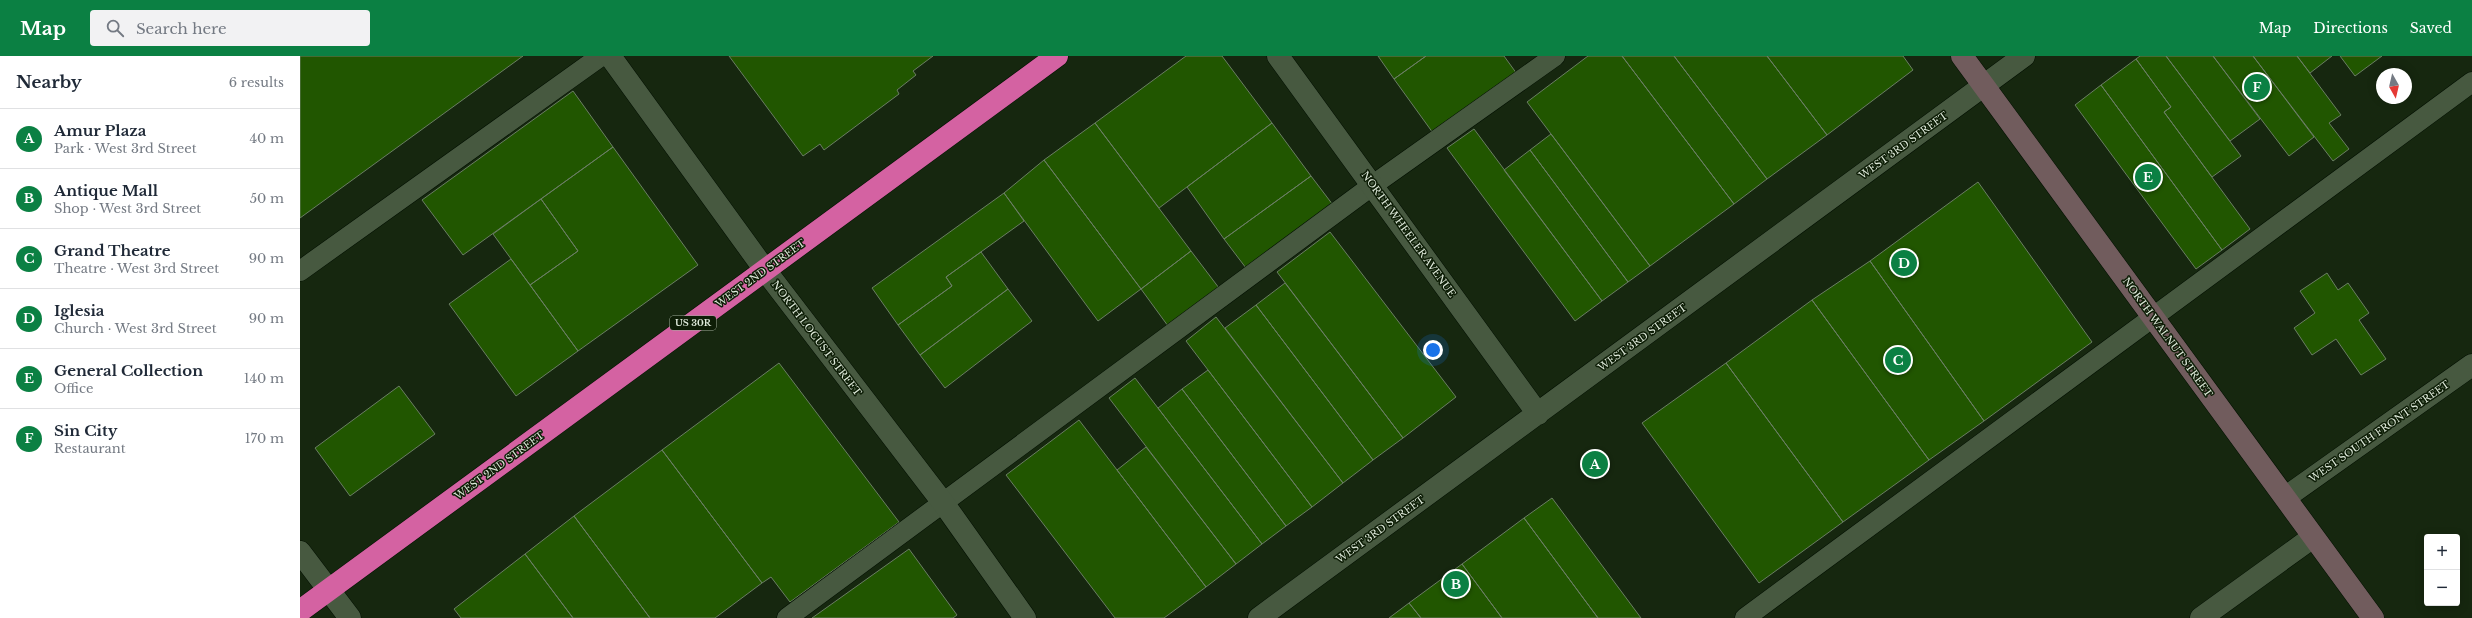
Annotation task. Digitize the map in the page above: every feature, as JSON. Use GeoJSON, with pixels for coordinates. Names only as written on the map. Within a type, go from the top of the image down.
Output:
{"type":"FeatureCollection","features":[{"type":"Feature","properties":{"kind":"highway","name":"WEST 2ND STREET"},"geometry":{"type":"LineString","coordinates":[[329,590],[1056,56]]}},
{"type":"Feature","properties":{"kind":"highway","name":"US 30R"},"geometry":{"type":"LineString","coordinates":[[300,611],[329,590]]}},
{"type":"Feature","properties":{"kind":"main road","name":"NORTH WALNUT STREET"},"geometry":{"type":"LineString","coordinates":[[1962,56],[2286,497],[2313,537],[2373,618]]}},
{"type":"Feature","properties":{"kind":"street","name":"NORTH LOCUST STREET"},"geometry":{"type":"LineString","coordinates":[[610,56],[765,270],[944,504],[1025,618]]}},
{"type":"Feature","properties":{"kind":"street","name":"NORTH WHEELER AVENUE"},"geometry":{"type":"LineString","coordinates":[[1278,56],[1538,414]]}},
{"type":"Feature","properties":{"kind":"street","name":"WEST 3RD STREET"},"geometry":{"type":"LineString","coordinates":[[1259,618],[2024,56]]}},
{"type":"Feature","properties":{"kind":"street","name":"WEST SOUTH FRONT STREET"},"geometry":{"type":"LineString","coordinates":[[2286,497],[2472,365]]}},
{"type":"Feature","properties":{"kind":"street"},"geometry":{"type":"LineString","coordinates":[[2201,618],[2313,537]]}},
{"type":"Feature","properties":{"kind":"street"},"geometry":{"type":"LineString","coordinates":[[300,552],[350,618]]}},
{"type":"Feature","properties":{"kind":"lane"},"geometry":{"type":"LineString","coordinates":[[300,271],[601,56]]}},
{"type":"Feature","properties":{"kind":"lane"},"geometry":{"type":"LineString","coordinates":[[787,618],[944,504],[1373,185],[1555,56]]}},
{"type":"Feature","properties":{"kind":"lane"},"geometry":{"type":"LineString","coordinates":[[1744,618],[2152,316],[2472,82]]}},
{"type":"Feature","properties":{"kind":"building"},"geometry":{"type":"Polygon","coordinates":[[[300,56],[523,56],[300,218],[300,56]]]}},
{"type":"Feature","properties":{"kind":"building"},"geometry":{"type":"Polygon","coordinates":[[[729,56],[933,56],[913,71],[916,75],[897,90],[899,94],[824,150],[820,144],[803,156],[729,56]]]}},
{"type":"Feature","properties":{"kind":"building"},"geometry":{"type":"Polygon","coordinates":[[[1186,56],[1222,56],[1272,123],[1159,208],[1095,123],[1186,56]]]}},
{"type":"Feature","properties":{"kind":"building"},"geometry":{"type":"Polygon","coordinates":[[[1378,56],[1426,56],[1394,79],[1378,56]]]}},
{"type":"Feature","properties":{"kind":"building"},"geometry":{"type":"Polygon","coordinates":[[[1426,56],[1504,56],[1517,74],[1433,133],[1394,79],[1426,56]]]}},
{"type":"Feature","properties":{"kind":"building"},"geometry":{"type":"Polygon","coordinates":[[[1588,56],[1622,56],[1734,204],[1650,266],[1527,102],[1588,56]]]}},
{"type":"Feature","properties":{"kind":"building"},"geometry":{"type":"Polygon","coordinates":[[[1622,56],[1674,56],[1767,179],[1734,204],[1622,56]]]}},
{"type":"Feature","properties":{"kind":"building"},"geometry":{"type":"Polygon","coordinates":[[[1674,56],[1767,56],[1827,135],[1767,179],[1674,56]]]}},
{"type":"Feature","properties":{"kind":"building"},"geometry":{"type":"Polygon","coordinates":[[[1767,56],[1903,56],[1913,70],[1827,135],[1767,56]]]}},
{"type":"Feature","properties":{"kind":"building"},"geometry":{"type":"Polygon","coordinates":[[[2140,56],[2166,56],[2241,156],[2212,177],[2164,112],[2171,107],[2136,59],[2140,56]]]}},
{"type":"Feature","properties":{"kind":"building"},"geometry":{"type":"Polygon","coordinates":[[[2166,56],[2213,56],[2260,119],[2230,141],[2166,56]]]}},
{"type":"Feature","properties":{"kind":"building"},"geometry":{"type":"Polygon","coordinates":[[[2213,56],[2253,56],[2314,137],[2289,156],[2213,56]]]}},
{"type":"Feature","properties":{"kind":"building"},"geometry":{"type":"Polygon","coordinates":[[[2253,56],[2297,56],[2341,115],[2329,123],[2349,149],[2333,161],[2253,56]]]}},
{"type":"Feature","properties":{"kind":"building"},"geometry":{"type":"Polygon","coordinates":[[[2297,56],[2332,56],[2310,73],[2297,56]]]}},
{"type":"Feature","properties":{"kind":"building"},"geometry":{"type":"Polygon","coordinates":[[[2340,56],[2382,56],[2355,76],[2340,56]]]}},
{"type":"Feature","properties":{"kind":"building"},"geometry":{"type":"Polygon","coordinates":[[[2136,59],[2171,107],[2164,112],[2250,229],[2222,250],[2101,85],[2136,59]]]}},
{"type":"Feature","properties":{"kind":"building"},"geometry":{"type":"Polygon","coordinates":[[[2101,85],[2222,250],[2196,269],[2075,105],[2101,85]]]}},
{"type":"Feature","properties":{"kind":"building"},"geometry":{"type":"Polygon","coordinates":[[[573,91],[613,147],[463,255],[422,200],[573,91]]]}},
{"type":"Feature","properties":{"kind":"building"},"geometry":{"type":"Polygon","coordinates":[[[1095,123],[1191,251],[1141,289],[1044,160],[1095,123]]]}},
{"type":"Feature","properties":{"kind":"building"},"geometry":{"type":"Polygon","coordinates":[[[1272,123],[1311,176],[1224,239],[1187,187],[1272,123]]]}},
{"type":"Feature","properties":{"kind":"building"},"geometry":{"type":"Polygon","coordinates":[[[1474,129],[1602,301],[1575,321],[1447,148],[1474,129]]]}},
{"type":"Feature","properties":{"kind":"building"},"geometry":{"type":"Polygon","coordinates":[[[1551,134],[1650,266],[1628,282],[1530,150],[1551,134]]]}},
{"type":"Feature","properties":{"kind":"building"},"geometry":{"type":"Polygon","coordinates":[[[613,147],[698,265],[578,351],[530,285],[578,251],[541,199],[613,147]]]}},
{"type":"Feature","properties":{"kind":"building"},"geometry":{"type":"Polygon","coordinates":[[[1530,150],[1628,282],[1602,301],[1504,170],[1530,150]]]}},
{"type":"Feature","properties":{"kind":"building"},"geometry":{"type":"Polygon","coordinates":[[[1044,160],[1141,289],[1098,321],[1004,193],[1044,160]]]}},
{"type":"Feature","properties":{"kind":"building"},"geometry":{"type":"Polygon","coordinates":[[[1311,176],[1333,205],[1246,268],[1224,239],[1311,176]]]}},
{"type":"Feature","properties":{"kind":"building"},"geometry":{"type":"Polygon","coordinates":[[[1978,182],[2092,342],[1984,421],[1870,261],[1978,182]]]}},
{"type":"Feature","properties":{"kind":"building"},"geometry":{"type":"Polygon","coordinates":[[[1004,193],[1024,221],[946,277],[952,286],[898,325],[872,288],[1004,193]]]}},
{"type":"Feature","properties":{"kind":"building"},"geometry":{"type":"Polygon","coordinates":[[[541,199],[578,251],[530,285],[493,234],[541,199]]]}},
{"type":"Feature","properties":{"kind":"building"},"geometry":{"type":"Polygon","coordinates":[[[1330,232],[1456,397],[1403,438],[1277,272],[1330,232]]]}},
{"type":"Feature","properties":{"kind":"building"},"geometry":{"type":"Polygon","coordinates":[[[1191,251],[1219,288],[1168,326],[1141,289],[1191,251]]]}},
{"type":"Feature","properties":{"kind":"building"},"geometry":{"type":"Polygon","coordinates":[[[981,252],[1008,289],[920,355],[898,325],[952,286],[946,277],[981,252]]]}},
{"type":"Feature","properties":{"kind":"building"},"geometry":{"type":"Polygon","coordinates":[[[511,259],[578,351],[516,396],[449,304],[511,259]]]}},
{"type":"Feature","properties":{"kind":"building"},"geometry":{"type":"Polygon","coordinates":[[[1870,261],[1984,421],[1929,460],[1812,300],[1870,261]]]}},
{"type":"Feature","properties":{"kind":"building"},"geometry":{"type":"Polygon","coordinates":[[[2327,273],[2338,290],[2348,283],[2369,313],[2359,320],[2386,359],[2361,375],[2336,339],[2312,355],[2294,328],[2315,313],[2300,291],[2327,273]]]}},
{"type":"Feature","properties":{"kind":"building"},"geometry":{"type":"Polygon","coordinates":[[[1285,283],[1403,438],[1373,460],[1256,305],[1285,283]]]}},
{"type":"Feature","properties":{"kind":"building"},"geometry":{"type":"Polygon","coordinates":[[[1008,289],[1032,321],[945,388],[920,355],[1008,289]]]}},
{"type":"Feature","properties":{"kind":"building"},"geometry":{"type":"Polygon","coordinates":[[[1812,300],[1929,460],[1843,522],[1726,363],[1812,300]]]}},
{"type":"Feature","properties":{"kind":"building"},"geometry":{"type":"Polygon","coordinates":[[[1256,305],[1373,460],[1343,483],[1225,328],[1256,305]]]}},
{"type":"Feature","properties":{"kind":"building"},"geometry":{"type":"Polygon","coordinates":[[[1216,317],[1343,483],[1312,507],[1186,341],[1216,317]]]}},
{"type":"Feature","properties":{"kind":"building"},"geometry":{"type":"Polygon","coordinates":[[[779,363],[899,522],[790,602],[771,577],[762,583],[662,450],[779,363]]]}},
{"type":"Feature","properties":{"kind":"building"},"geometry":{"type":"Polygon","coordinates":[[[1726,363],[1843,522],[1759,583],[1642,423],[1726,363]]]}},
{"type":"Feature","properties":{"kind":"building"},"geometry":{"type":"Polygon","coordinates":[[[1208,370],[1312,507],[1286,526],[1182,389],[1208,370]]]}},
{"type":"Feature","properties":{"kind":"building"},"geometry":{"type":"Polygon","coordinates":[[[1135,378],[1262,544],[1236,564],[1109,398],[1135,378]]]}},
{"type":"Feature","properties":{"kind":"building"},"geometry":{"type":"Polygon","coordinates":[[[399,386],[435,434],[350,496],[315,448],[399,386]]]}},
{"type":"Feature","properties":{"kind":"building"},"geometry":{"type":"Polygon","coordinates":[[[1182,389],[1286,526],[1262,544],[1158,408],[1182,389]]]}},
{"type":"Feature","properties":{"kind":"building"},"geometry":{"type":"Polygon","coordinates":[[[1079,420],[1206,587],[1164,618],[1115,618],[1006,475],[1079,420]]]}},
{"type":"Feature","properties":{"kind":"building"},"geometry":{"type":"Polygon","coordinates":[[[1146,447],[1236,564],[1206,587],[1117,470],[1146,447]]]}},
{"type":"Feature","properties":{"kind":"building"},"geometry":{"type":"Polygon","coordinates":[[[662,450],[762,583],[715,618],[650,618],[574,516],[662,450]]]}},
{"type":"Feature","properties":{"kind":"building"},"geometry":{"type":"Polygon","coordinates":[[[1552,498],[1641,618],[1598,618],[1524,518],[1552,498]]]}},
{"type":"Feature","properties":{"kind":"building"},"geometry":{"type":"Polygon","coordinates":[[[574,516],[650,618],[573,618],[525,554],[574,516]]]}},
{"type":"Feature","properties":{"kind":"building"},"geometry":{"type":"Polygon","coordinates":[[[1524,518],[1598,618],[1502,618],[1462,564],[1524,518]]]}},
{"type":"Feature","properties":{"kind":"building"},"geometry":{"type":"Polygon","coordinates":[[[909,549],[957,615],[953,618],[812,618],[909,549]]]}},
{"type":"Feature","properties":{"kind":"building"},"geometry":{"type":"Polygon","coordinates":[[[525,554],[573,618],[461,618],[454,609],[525,554]]]}},
{"type":"Feature","properties":{"kind":"building"},"geometry":{"type":"Polygon","coordinates":[[[1462,564],[1502,618],[1421,618],[1409,603],[1462,564]]]}},
{"type":"Feature","properties":{"kind":"building"},"geometry":{"type":"Polygon","coordinates":[[[1409,603],[1421,618],[1389,618],[1409,603]]]}},
{"type":"Feature","properties":{"kind":"place","name":"Sin City"},"geometry":{"type":"Point","coordinates":[2257,87]}},
{"type":"Feature","properties":{"kind":"place","name":"General Collection"},"geometry":{"type":"Point","coordinates":[2148,177]}},
{"type":"Feature","properties":{"kind":"place","name":"Iglesia"},"geometry":{"type":"Point","coordinates":[1904,263]}},
{"type":"Feature","properties":{"kind":"place","name":"Grand Theatre"},"geometry":{"type":"Point","coordinates":[1898,360]}},
{"type":"Feature","properties":{"kind":"place","name":"Amur Plaza"},"geometry":{"type":"Point","coordinates":[1595,464]}},
{"type":"Feature","properties":{"kind":"place","name":"Antique Mall"},"geometry":{"type":"Point","coordinates":[1456,584]}}]}
